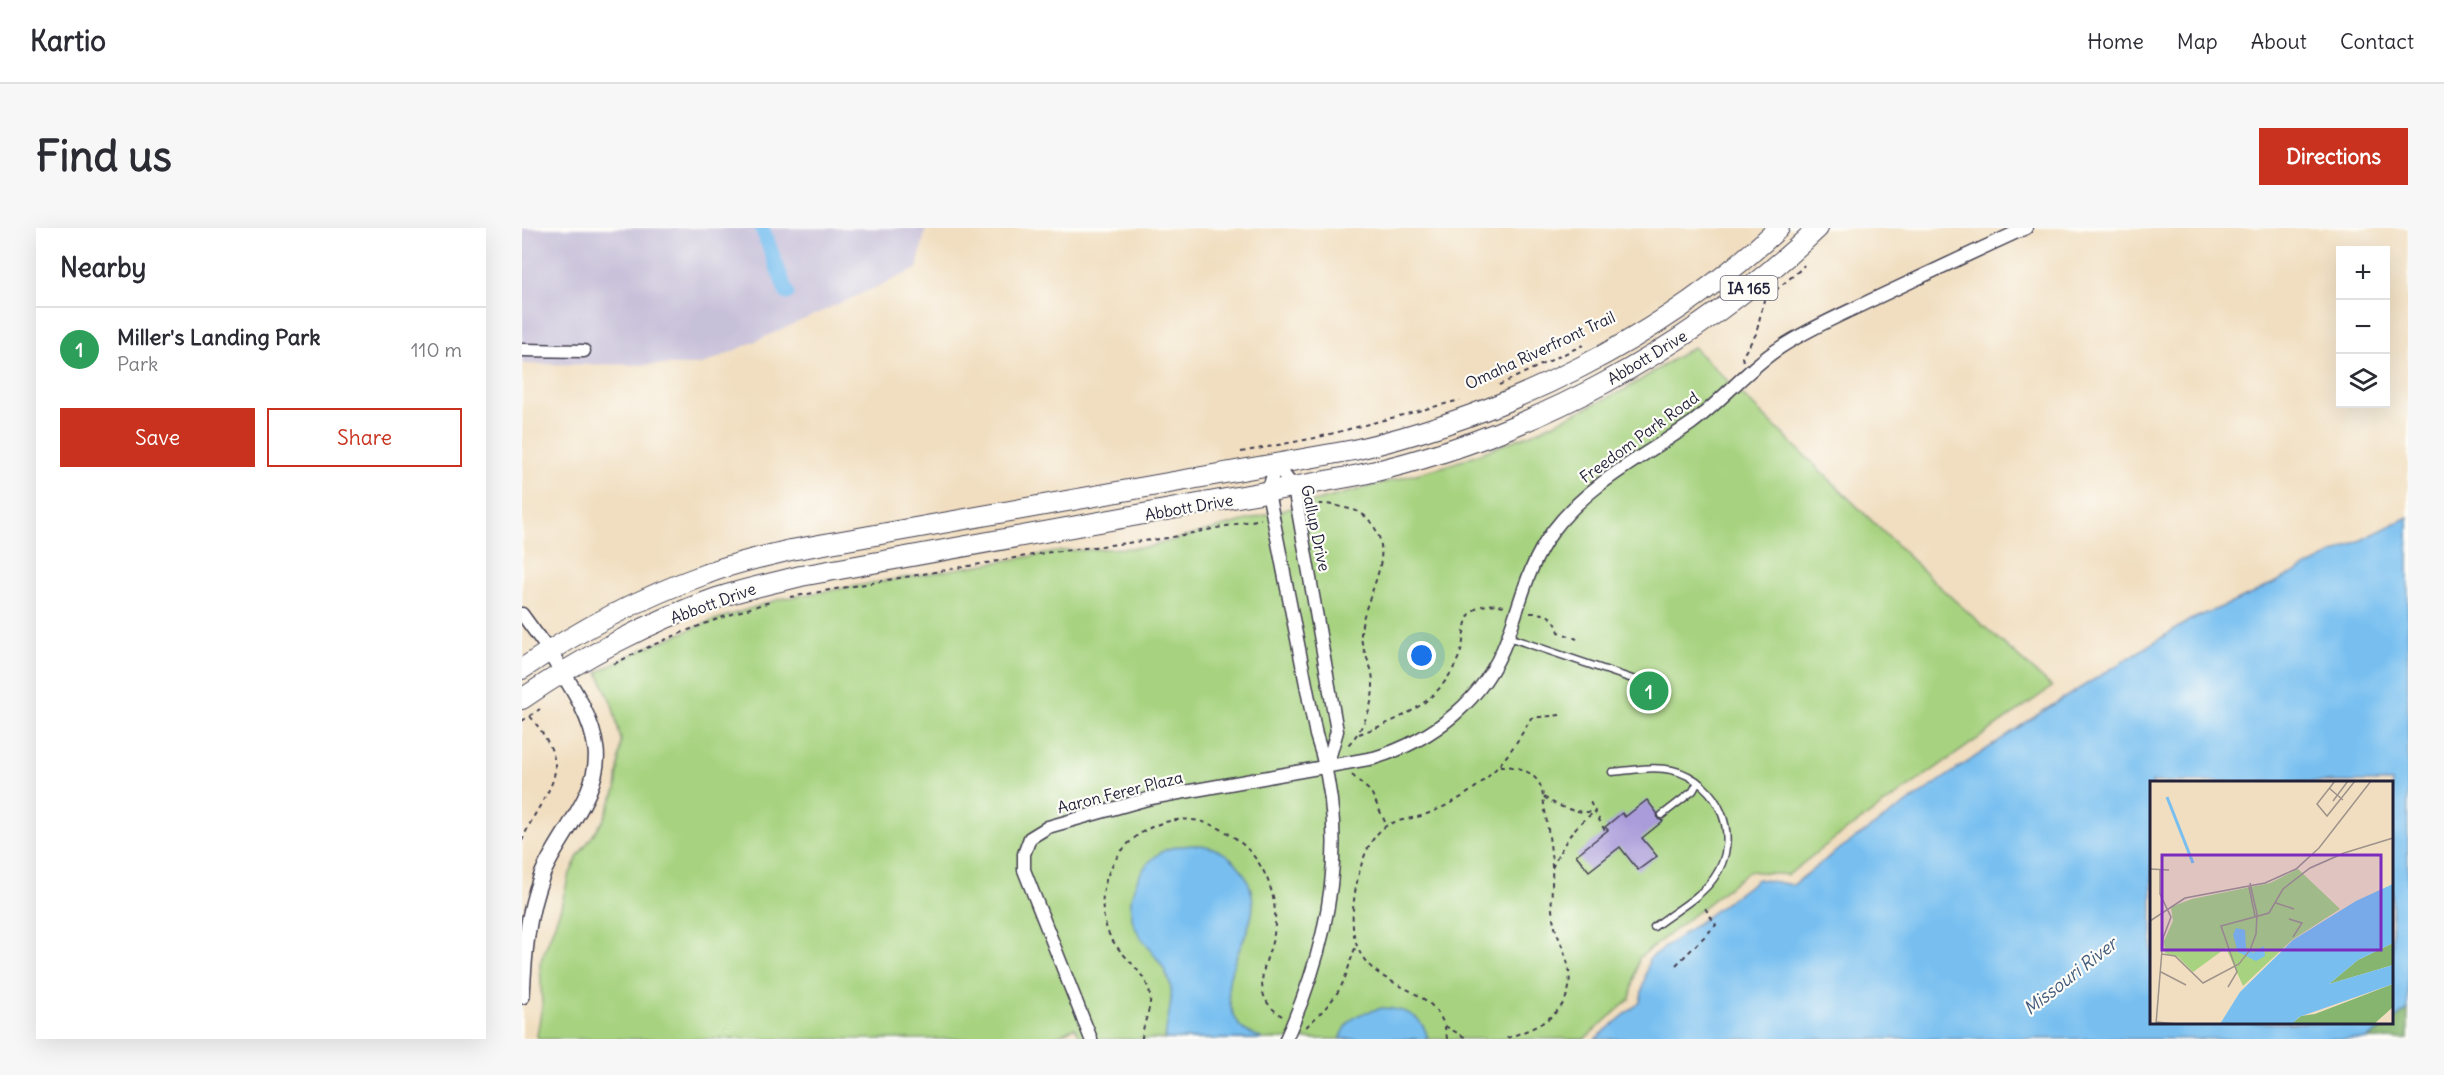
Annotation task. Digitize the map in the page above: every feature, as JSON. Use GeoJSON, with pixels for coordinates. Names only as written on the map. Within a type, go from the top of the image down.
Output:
{"type":"FeatureCollection","features":[{"type":"Feature","properties":{"kind":"highway","name":"Abbott Drive"},"geometry":{"type":"LineString","coordinates":[[522,669],[598,622],[707,573],[752,560],[802,548],[1243,470],[1393,441],[1454,421],[1560,377],[1656,323],[1701,292],[1779,228]]}},
{"type":"Feature","properties":{"kind":"highway","name":"Abbott Drive"},"geometry":{"type":"LineString","coordinates":[[526,707],[563,673],[613,645],[670,617],[716,598],[761,585],[1294,488],[1406,465],[1518,424],[1592,389],[1676,342],[1750,288],[1818,228]]}},
{"type":"Feature","properties":{"kind":"street","name":"Freedom Park Road"},"geometry":{"type":"LineString","coordinates":[[1327,766],[1395,752],[1419,741],[1442,726],[1477,691],[1501,654],[1524,583],[1536,559],[1566,515],[1590,491],[1615,472],[1693,422],[1765,357],[1800,336],[2026,228]]}},
{"type":"Feature","properties":{"kind":"street"},"geometry":{"type":"LineString","coordinates":[[522,350],[584,351]]}},
{"type":"Feature","properties":{"kind":"street","name":"Gallup Drive"},"geometry":{"type":"LineString","coordinates":[[1276,464],[1294,488],[1337,731],[1327,766]]}},
{"type":"Feature","properties":{"kind":"street","name":"Gallup Drive"},"geometry":{"type":"LineString","coordinates":[[1276,464],[1268,492],[1316,735],[1327,766],[1333,834],[1333,870],[1328,907],[1312,972],[1286,1039]]}},
{"type":"Feature","properties":{"kind":"street"},"geometry":{"type":"LineString","coordinates":[[522,614],[563,673],[591,728],[596,750],[591,787],[550,859],[537,889],[526,942],[522,996]]}},
{"type":"Feature","properties":{"kind":"street","name":"Aaron Ferer Plaza"},"geometry":{"type":"LineString","coordinates":[[1091,1039],[1024,870],[1024,854],[1030,837],[1048,827],[1151,798],[1327,766]]}},
{"type":"Feature","properties":{"kind":"lane"},"geometry":{"type":"LineString","coordinates":[[1508,637],[1662,689]]}},
{"type":"Feature","properties":{"kind":"lane"},"geometry":{"type":"LineString","coordinates":[[1612,772],[1654,768],[1670,770],[1698,782],[1717,801],[1724,814],[1727,843],[1721,867],[1713,880],[1654,927]]}},
{"type":"Feature","properties":{"kind":"lane"},"geometry":{"type":"LineString","coordinates":[[1662,815],[1693,791],[1698,782]]}},
{"type":"Feature","properties":{"kind":"path"},"geometry":{"type":"LineString","coordinates":[[1750,371],[1742,357],[1756,334],[1764,300],[1802,269],[1805,262],[1800,245]]}},
{"type":"Feature","properties":{"kind":"path","name":"Omaha Riverfront Trail"},"geometry":{"type":"LineString","coordinates":[[1494,387],[1584,345]]}},
{"type":"Feature","properties":{"kind":"path","name":"Omaha Riverfront Trail"},"geometry":{"type":"LineString","coordinates":[[1243,470],[1239,452],[1315,438],[1462,399]]}},
{"type":"Feature","properties":{"kind":"path"},"geometry":{"type":"LineString","coordinates":[[1247,496],[1252,521]]}},
{"type":"Feature","properties":{"kind":"path"},"geometry":{"type":"LineString","coordinates":[[1319,503],[1356,510],[1368,518],[1376,529],[1381,549],[1381,562],[1362,622],[1362,647],[1372,672],[1368,711],[1359,734],[1327,766],[1354,775],[1371,792],[1387,826]]}},
{"type":"Feature","properties":{"kind":"path"},"geometry":{"type":"LineString","coordinates":[[790,597],[1044,552],[1138,542],[1226,527]]}},
{"type":"Feature","properties":{"kind":"path"},"geometry":{"type":"LineString","coordinates":[[607,668],[643,649],[711,621],[780,599]]}},
{"type":"Feature","properties":{"kind":"path"},"geometry":{"type":"LineString","coordinates":[[1359,734],[1399,720],[1415,711],[1432,696],[1456,664],[1462,652],[1469,615],[1476,609],[1495,604],[1515,610],[1550,615],[1556,622],[1559,632],[1577,639]]}},
{"type":"Feature","properties":{"kind":"path"},"geometry":{"type":"LineString","coordinates":[[522,721],[526,707]]}},
{"type":"Feature","properties":{"kind":"path"},"geometry":{"type":"LineString","coordinates":[[522,841],[553,784],[556,773],[551,747],[526,707]]}},
{"type":"Feature","properties":{"kind":"path"},"geometry":{"type":"LineString","coordinates":[[1447,1039],[1445,1026],[1437,1013],[1421,996],[1388,981],[1369,968],[1352,928],[1352,910],[1360,867],[1378,834],[1387,826],[1443,807],[1464,795],[1500,766],[1532,718],[1560,715]]}},
{"type":"Feature","properties":{"kind":"path"},"geometry":{"type":"LineString","coordinates":[[1500,766],[1512,766],[1525,770],[1539,781],[1552,868],[1553,919],[1568,964],[1568,992],[1557,1013],[1533,1030],[1504,1039]]}},
{"type":"Feature","properties":{"kind":"path"},"geometry":{"type":"LineString","coordinates":[[1543,796],[1580,813],[1595,812]]}},
{"type":"Feature","properties":{"kind":"path"},"geometry":{"type":"LineString","coordinates":[[1590,802],[1605,831]]}},
{"type":"Feature","properties":{"kind":"path"},"geometry":{"type":"LineString","coordinates":[[1552,868],[1574,829],[1583,819],[1595,812]]}},
{"type":"Feature","properties":{"kind":"path"},"geometry":{"type":"LineString","coordinates":[[1142,1039],[1149,1009],[1149,991],[1144,981],[1112,940],[1106,927],[1102,896],[1110,868],[1129,842],[1157,824],[1174,820],[1208,824],[1226,831],[1254,855],[1270,884],[1275,903],[1273,936],[1263,971],[1263,993],[1273,1010],[1293,1023],[1306,1027],[1321,1012],[1342,984],[1357,944]]}},
{"type":"Feature","properties":{"kind":"path"},"geometry":{"type":"LineString","coordinates":[[1676,966],[1716,925],[1696,895]]}},
{"type":"Feature","properties":{"kind":"path"},"geometry":{"type":"LineString","coordinates":[[1445,1026],[1468,1039]]}},
{"type":"Feature","properties":{"kind":"shaded area"},"geometry":{"type":"Polygon","coordinates":[[[522,228],[926,228],[917,269],[702,365],[522,364],[522,228]]]}},
{"type":"Feature","properties":{"kind":"green space"},"geometry":{"type":"Polygon","coordinates":[[[1693,347],[1942,589],[2052,687],[1830,842],[1788,875],[1749,871],[1639,958],[1630,999],[1584,1039],[1081,1039],[1075,1027],[1051,1039],[539,1039],[537,1036],[542,1005],[540,963],[561,907],[568,878],[578,856],[603,821],[616,790],[621,740],[612,704],[598,672],[643,649],[711,621],[780,599],[1062,551],[1148,547],[1449,465],[1531,434],[1626,389],[1693,347]]]}},
{"type":"Feature","properties":{"kind":"green space"},"geometry":{"type":"Polygon","coordinates":[[[2408,1009],[2408,1039],[2367,1039],[2388,1024],[2393,1024],[2393,1020],[2408,1009]]]}},
{"type":"Feature","properties":{"kind":"water","name":"Missouri River"},"geometry":{"type":"Polygon","coordinates":[[[2408,517],[2408,1009],[2393,1020],[2393,781],[2150,781],[2150,1024],[2388,1024],[2367,1039],[1595,1039],[1640,1002],[1649,959],[1758,879],[1793,885],[1835,852],[2040,713],[2190,620],[2241,599],[2408,517]]]}},
{"type":"Feature","properties":{"kind":"water"},"geometry":{"type":"Polygon","coordinates":[[[1195,845],[1220,851],[1230,858],[1239,866],[1251,888],[1252,914],[1232,967],[1229,994],[1231,1009],[1239,1025],[1262,1039],[1165,1039],[1170,1004],[1170,984],[1160,962],[1136,929],[1132,919],[1132,898],[1138,877],[1160,853],[1168,849],[1195,845]]]}},
{"type":"Feature","properties":{"kind":"water"},"geometry":{"type":"Polygon","coordinates":[[[1382,1008],[1412,1015],[1422,1024],[1428,1039],[1340,1039],[1348,1024],[1356,1016],[1382,1008]]]}},
{"type":"Feature","properties":{"kind":"building"},"geometry":{"type":"Polygon","coordinates":[[[1647,800],[1657,813],[1658,819],[1663,821],[1642,838],[1657,856],[1638,870],[1620,847],[1589,871],[1576,855],[1608,830],[1605,827],[1622,813],[1625,817],[1647,800]]]}},
{"type":"Feature","properties":{"kind":"waterway"},"geometry":{"type":"LineString","coordinates":[[762,228],[787,293]]}},
{"type":"Feature","properties":{"kind":"place","name":"Miller's Landing Park"},"geometry":{"type":"Point","coordinates":[1649,691]}}]}
